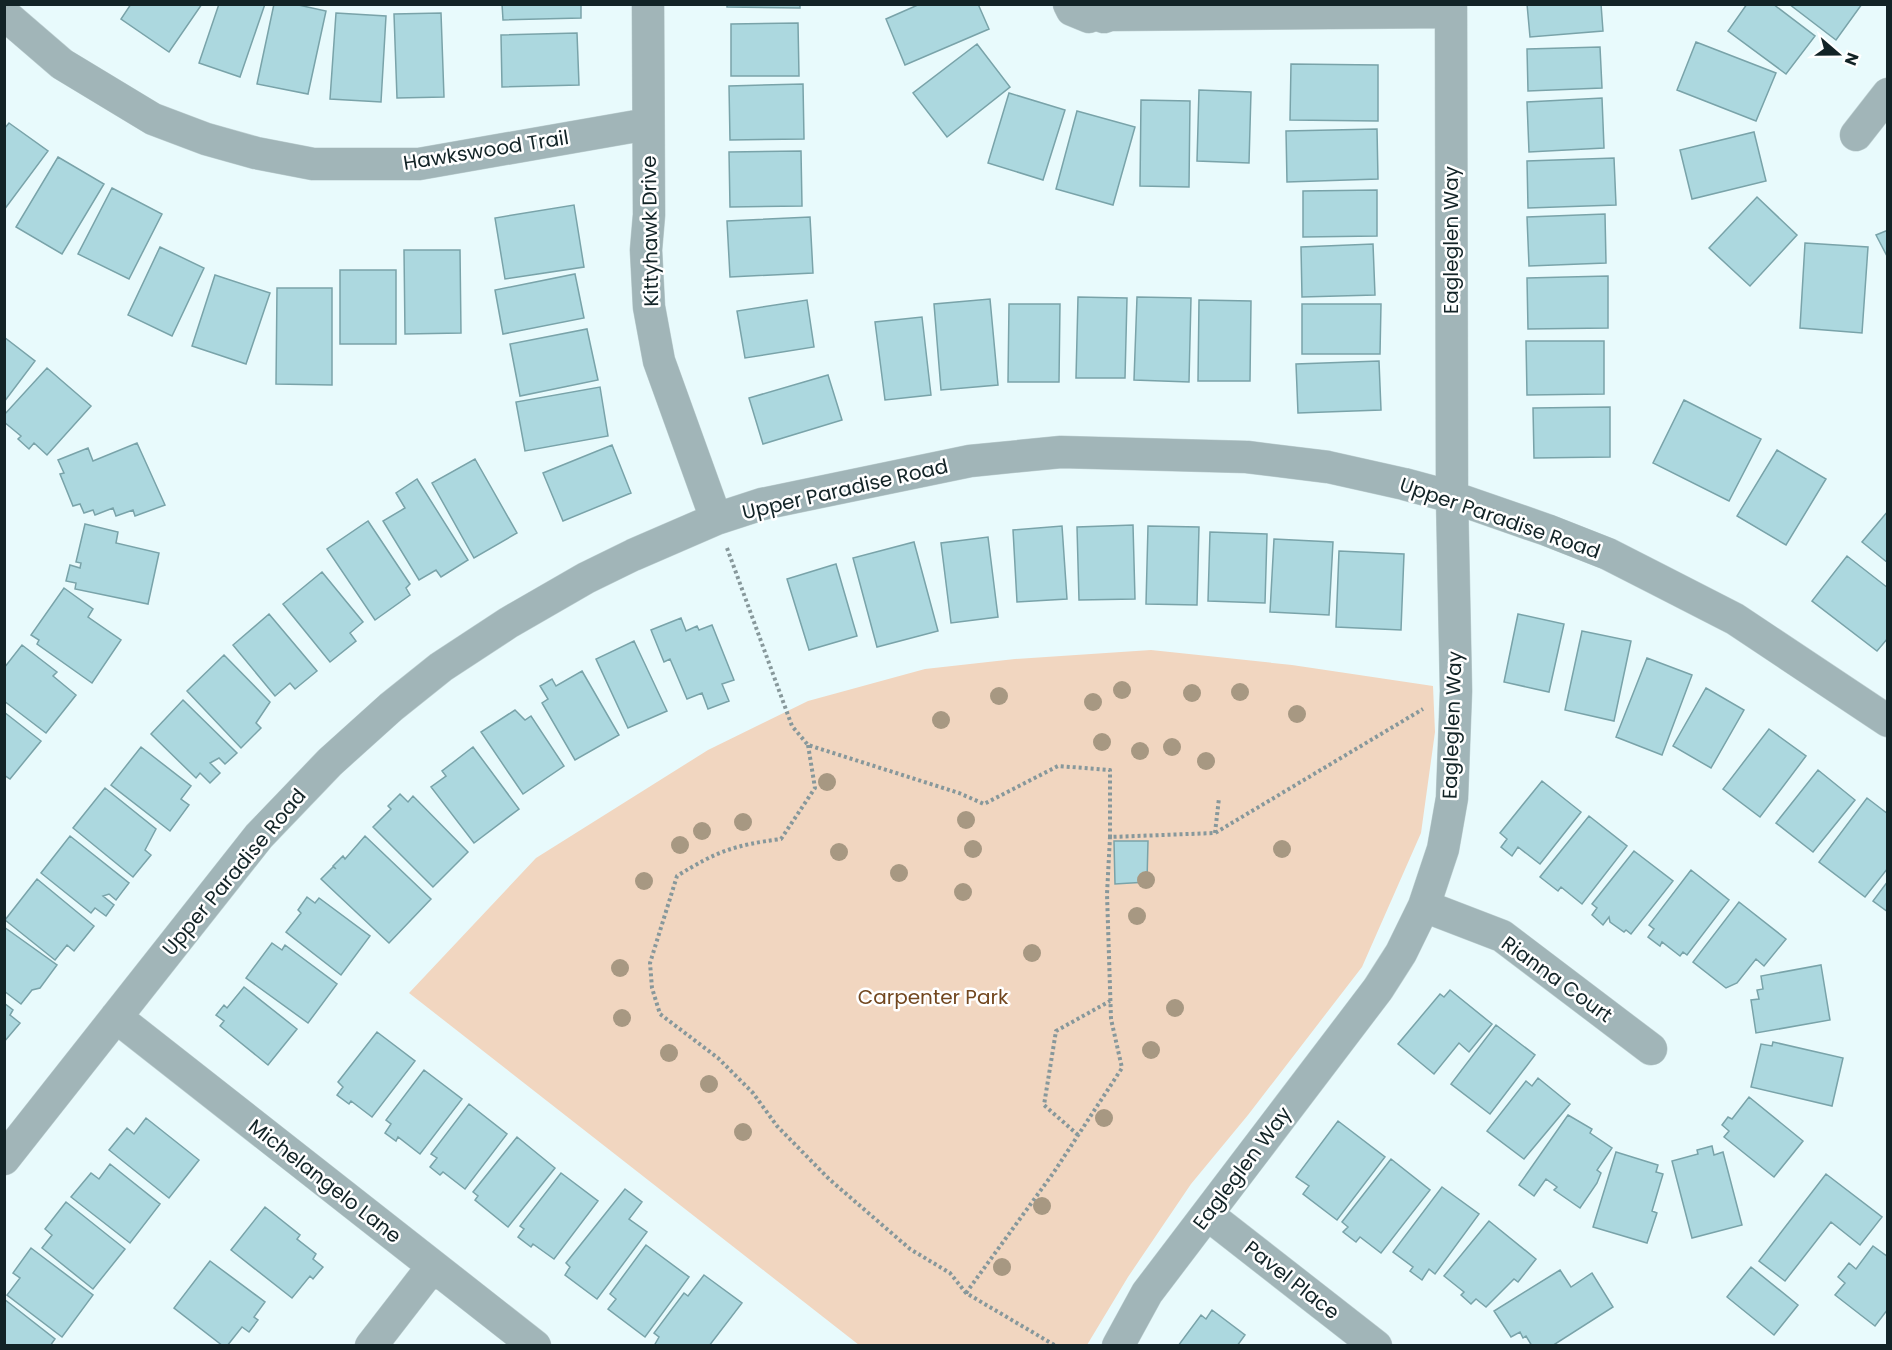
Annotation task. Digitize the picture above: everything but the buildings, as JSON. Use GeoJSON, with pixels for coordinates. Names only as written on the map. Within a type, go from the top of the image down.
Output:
{"type":"FeatureCollection","features":[{"type":"Feature","properties":{"kind":"street","name":"Kittyhawk Drive"},"geometry":{"type":"LineString","coordinates":[[648,4],[649,215],[646,250],[650,307],[659,361],[716,519]]}},
{"type":"Feature","properties":{"kind":"street"},"geometry":{"type":"LineString","coordinates":[[1069,4],[1072,10],[1089,17],[1095,14],[1104,17],[1110,15],[1451,8]]}},
{"type":"Feature","properties":{"kind":"street","name":"Eagleglen Way"},"geometry":{"type":"LineString","coordinates":[[1118,1346],[1148,1293],[1378,989],[1401,952],[1424,906],[1443,849],[1452,798],[1456,691],[1452,497],[1451,8]]}},
{"type":"Feature","properties":{"kind":"street","name":"Hawkswood Trail"},"geometry":{"type":"LineString","coordinates":[[4,14],[62,64],[153,118],[206,139],[256,153],[313,164],[419,164],[648,124]]}},
{"type":"Feature","properties":{"kind":"street"},"geometry":{"type":"LineString","coordinates":[[1856,135],[1887,94]]}},
{"type":"Feature","properties":{"kind":"street","name":"Upper Paradise Road"},"geometry":{"type":"LineString","coordinates":[[4,1159],[259,836],[330,762],[391,707],[464,651],[515,618],[586,578],[716,519],[762,504],[959,463],[1061,452],[1247,457],[1328,467],[1404,483],[1452,497],[1608,554],[1735,619],[1887,721]]}},
{"type":"Feature","properties":{"kind":"street","name":"Rianna Court"},"geometry":{"type":"LineString","coordinates":[[1424,906],[1502,936],[1651,1049]]}},
{"type":"Feature","properties":{"kind":"street","name":"Michelangelo Lane"},"geometry":{"type":"LineString","coordinates":[[116,1017],[534,1346]]}},
{"type":"Feature","properties":{"kind":"street","name":"Pavel Place"},"geometry":{"type":"LineString","coordinates":[[1208,1214],[1376,1346]]}},
{"type":"Feature","properties":{"kind":"street"},"geometry":{"type":"LineString","coordinates":[[371,1346],[433,1266]]}},
{"type":"Feature","properties":{"kind":"path"},"geometry":{"type":"LineString","coordinates":[[716,519],[792,726],[808,745],[815,788],[782,839],[740,844],[704,859],[677,876],[651,963],[652,988],[660,1014],[733,1073],[753,1093],[777,1126],[829,1179],[910,1250],[950,1273],[966,1293],[1056,1346]]}},
{"type":"Feature","properties":{"kind":"path"},"geometry":{"type":"LineString","coordinates":[[1110,837],[1215,833],[1456,691]]}},
{"type":"Feature","properties":{"kind":"path"},"geometry":{"type":"LineString","coordinates":[[808,745],[959,793],[984,804],[1058,766],[1110,770],[1107,894],[1110,1001],[1111,1019],[1122,1068],[1078,1135],[966,1293]]}},
{"type":"Feature","properties":{"kind":"path"},"geometry":{"type":"LineString","coordinates":[[1215,833],[1219,798]]}},
{"type":"Feature","properties":{"kind":"path"},"geometry":{"type":"LineString","coordinates":[[1078,1135],[1044,1106],[1056,1031],[1110,1001]]}},
{"type":"Feature","properties":{"kind":"green space","name":"Carpenter Park"},"geometry":{"type":"Polygon","coordinates":[[[1151,650],[1292,665],[1433,686],[1435,732],[1421,833],[1362,967],[1248,1115],[1191,1184],[1128,1277],[1087,1345],[859,1345],[409,993],[536,858],[708,750],[808,701],[925,669],[1015,659],[1151,650]]]}}]}
